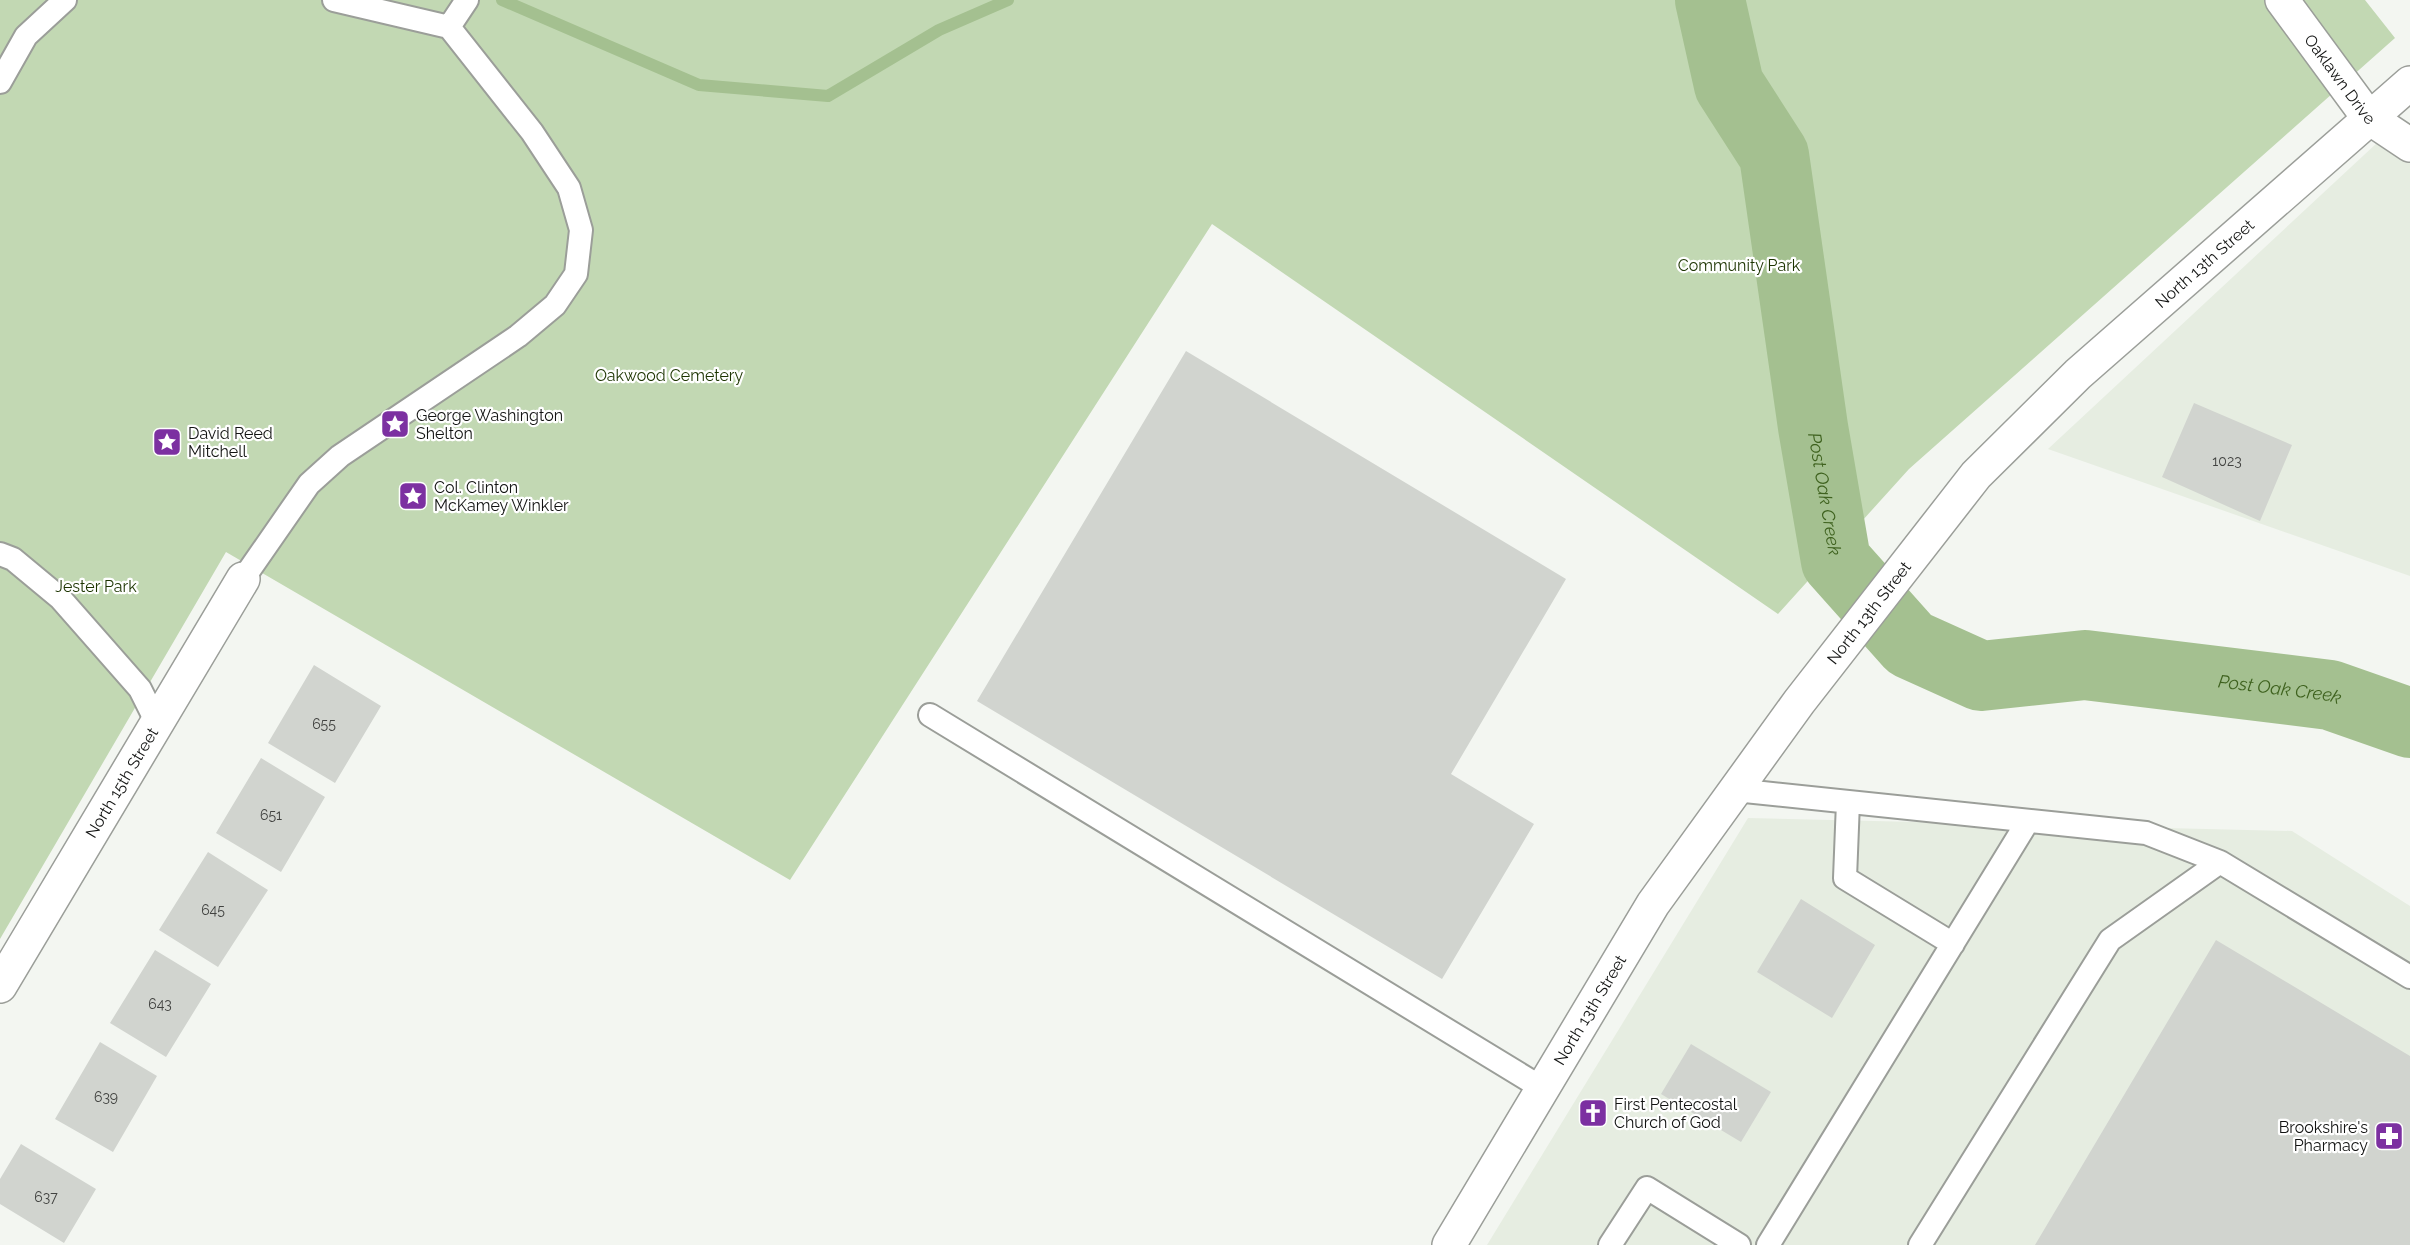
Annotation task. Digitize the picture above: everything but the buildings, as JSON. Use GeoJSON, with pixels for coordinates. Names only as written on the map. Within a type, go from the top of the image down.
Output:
{"type":"FeatureCollection","features":[{"type":"Feature","properties":{"kind":"street","name":"Oaklawn Drive"},"geometry":{"type":"LineString","coordinates":[[2282,0],[2368,117],[2410,146]]}},
{"type":"Feature","properties":{"kind":"street","name":"North 13th Street"},"geometry":{"type":"LineString","coordinates":[[1449,1245],[1653,904],[1799,702],[1976,475],[2078,374],[2410,82]]}},
{"type":"Feature","properties":{"kind":"street","name":"North 15th Street"},"geometry":{"type":"LineString","coordinates":[[0,987],[243,579]]}},
{"type":"Feature","properties":{"kind":"lane"},"geometry":{"type":"LineString","coordinates":[[0,82],[26,36],[65,0]]}},
{"type":"Feature","properties":{"kind":"lane"},"geometry":{"type":"LineString","coordinates":[[243,579],[309,484],[340,456],[518,336],[555,304],[576,274],[581,230],[569,188],[532,132],[450,27],[334,0]]}},
{"type":"Feature","properties":{"kind":"lane"},"geometry":{"type":"LineString","coordinates":[[450,27],[467,0]]}},
{"type":"Feature","properties":{"kind":"lane"},"geometry":{"type":"LineString","coordinates":[[0,554],[13,559],[60,598],[140,689],[157,723]]}},
{"type":"Feature","properties":{"kind":"lane"},"geometry":{"type":"LineString","coordinates":[[930,715],[1542,1088]]}},
{"type":"Feature","properties":{"kind":"lane"},"geometry":{"type":"LineString","coordinates":[[1735,790],[2146,833],[2220,862],[2410,977]]}},
{"type":"Feature","properties":{"kind":"lane"},"geometry":{"type":"LineString","coordinates":[[1848,802],[1845,878],[1953,944]]}},
{"type":"Feature","properties":{"kind":"lane"},"geometry":{"type":"LineString","coordinates":[[1768,1245],[2028,821]]}},
{"type":"Feature","properties":{"kind":"lane"},"geometry":{"type":"LineString","coordinates":[[1920,1245],[2110,940],[2220,862]]}},
{"type":"Feature","properties":{"kind":"lane"},"geometry":{"type":"LineString","coordinates":[[1610,1245],[1647,1188],[1739,1245]]}},
{"type":"Feature","properties":{"kind":"shaded area"},"geometry":{"type":"Polygon","coordinates":[[[2378,142],[2410,161],[2410,576],[2048,449],[2378,142]]]}},
{"type":"Feature","properties":{"kind":"shaded area"},"geometry":{"type":"Polygon","coordinates":[[[1748,818],[2292,831],[2410,906],[2410,1245],[1487,1245],[1748,818]]]}},
{"type":"Feature","properties":{"kind":"green space","name":"Oakwood Cemetery"},"geometry":{"type":"Polygon","coordinates":[[[0,0],[2365,0],[2395,38],[1909,469],[1778,614],[1212,224],[790,880],[226,552],[0,939],[0,0]]]}},
{"type":"Feature","properties":{"kind":"waterway"},"geometry":{"type":"LineString","coordinates":[[502,0],[699,85],[828,96],[939,30],[1008,0]]}},
{"type":"Feature","properties":{"kind":"waterway","name":"Post Oak Creek"},"geometry":{"type":"LineString","coordinates":[[1710,0],[1729,85],[1774,155],[1813,427],[1836,561],[1910,644],[1981,676],[2085,665],[2330,695],[2410,723]]}},
{"type":"Feature","properties":{"kind":"place","name":"George Washington Shelton"},"geometry":{"type":"Point","coordinates":[395,424]}},
{"type":"Feature","properties":{"kind":"place","name":"David Reed Mitchell"},"geometry":{"type":"Point","coordinates":[167,442]}},
{"type":"Feature","properties":{"kind":"place","name":"Col. Clinton McKamey Winkler"},"geometry":{"type":"Point","coordinates":[413,496]}},
{"type":"Feature","properties":{"kind":"place","name":"First Pentecostal Church of God"},"geometry":{"type":"Point","coordinates":[1593,1113]}},
{"type":"Feature","properties":{"kind":"place","name":"Brookshire's Pharmacy"},"geometry":{"type":"Point","coordinates":[2389,1136]}},
{"type":"Feature","properties":{"kind":"park label","name":"Community Park"},"geometry":{"type":"Point","coordinates":[1739,265]}},
{"type":"Feature","properties":{"kind":"park label","name":"Jester Park"},"geometry":{"type":"Point","coordinates":[96,586]}}]}
